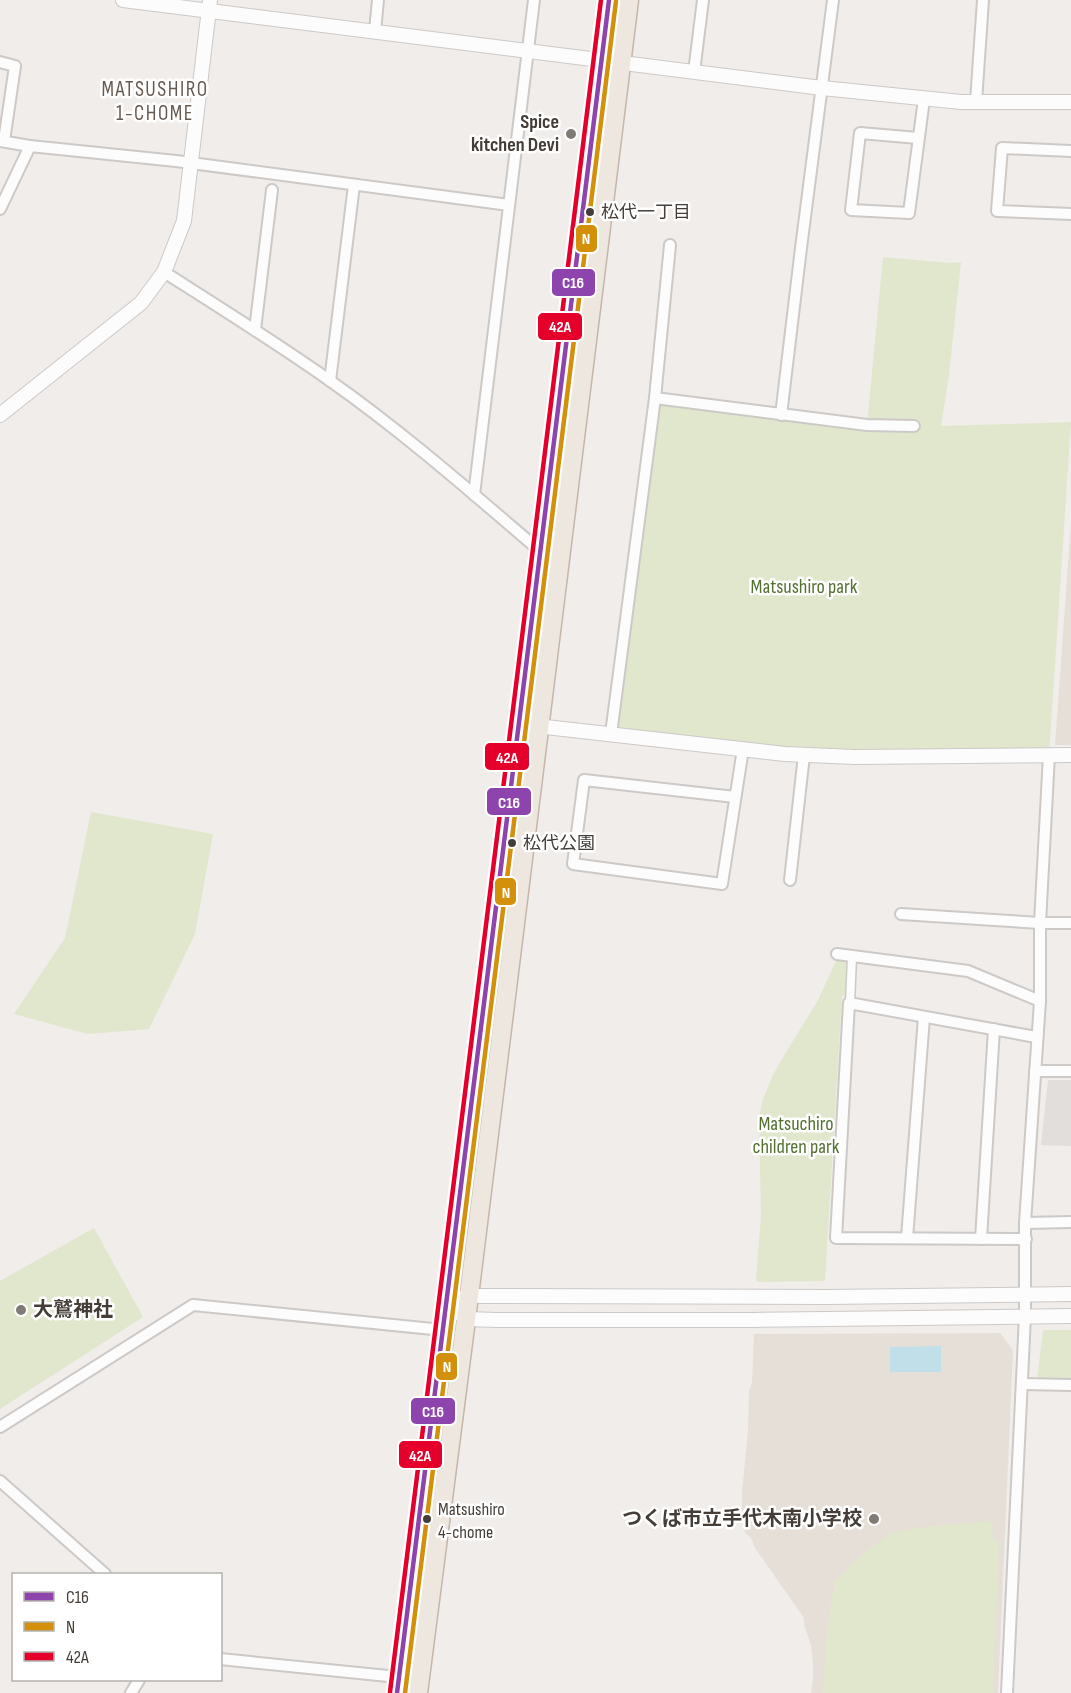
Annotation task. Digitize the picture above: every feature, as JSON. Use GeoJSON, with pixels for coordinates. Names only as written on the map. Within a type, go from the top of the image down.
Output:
{"type":"FeatureCollection","features":[{"type":"Feature","properties":{"kind":"highway"},"geometry":{"type":"LineString","coordinates":[[398,1685],[609,0]]}},
{"type":"Feature","properties":{"kind":"highway"},"geometry":{"type":"LineString","coordinates":[[418,1693],[629,0]]}},
{"type":"Feature","properties":{"kind":"street"},"geometry":{"type":"LineString","coordinates":[[123,0],[210,5],[528,52],[924,99],[976,102],[1071,102]]}},
{"type":"Feature","properties":{"kind":"street"},"geometry":{"type":"LineString","coordinates":[[375,31],[378,0]]}},
{"type":"Feature","properties":{"kind":"street"},"geometry":{"type":"LineString","coordinates":[[474,495],[534,0]]}},
{"type":"Feature","properties":{"kind":"street"},"geometry":{"type":"LineString","coordinates":[[694,72],[703,0]]}},
{"type":"Feature","properties":{"kind":"street"},"geometry":{"type":"LineString","coordinates":[[781,415],[833,0]]}},
{"type":"Feature","properties":{"kind":"street"},"geometry":{"type":"LineString","coordinates":[[976,102],[983,0]]}},
{"type":"Feature","properties":{"kind":"street"},"geometry":{"type":"LineString","coordinates":[[0,416],[141,303],[164,272],[184,221],[189,164],[210,5]]}},
{"type":"Feature","properties":{"kind":"street"},"geometry":{"type":"LineString","coordinates":[[0,62],[15,66],[2,141],[509,205]]}},
{"type":"Feature","properties":{"kind":"street"},"geometry":{"type":"LineString","coordinates":[[918,138],[860,133],[851,210],[909,213],[924,99]]}},
{"type":"Feature","properties":{"kind":"street"},"geometry":{"type":"LineString","coordinates":[[0,209],[30,146]]}},
{"type":"Feature","properties":{"kind":"street"},"geometry":{"type":"LineString","coordinates":[[1071,151],[1002,148],[997,211],[1071,213]]}},
{"type":"Feature","properties":{"kind":"street"},"geometry":{"type":"LineString","coordinates":[[330,381],[354,185]]}},
{"type":"Feature","properties":{"kind":"street"},"geometry":{"type":"LineString","coordinates":[[255,330],[272,190]]}},
{"type":"Feature","properties":{"kind":"street"},"geometry":{"type":"LineString","coordinates":[[611,734],[654,398],[670,245]]}},
{"type":"Feature","properties":{"kind":"street"},"geometry":{"type":"LineString","coordinates":[[164,272],[330,381],[412,443],[539,550]]}},
{"type":"Feature","properties":{"kind":"street"},"geometry":{"type":"LineString","coordinates":[[654,398],[867,425],[914,426]]}},
{"type":"Feature","properties":{"kind":"street"},"geometry":{"type":"LineString","coordinates":[[519,724],[804,755],[855,757],[1071,755]]}},
{"type":"Feature","properties":{"kind":"street"},"geometry":{"type":"LineString","coordinates":[[735,797],[584,780],[573,864],[722,884],[743,749]]}},
{"type":"Feature","properties":{"kind":"street"},"geometry":{"type":"LineString","coordinates":[[790,880],[804,755]]}},
{"type":"Feature","properties":{"kind":"street"},"geometry":{"type":"LineString","coordinates":[[1008,1693],[1026,1294],[1026,1222],[1040,1001],[1040,923],[1049,755]]}},
{"type":"Feature","properties":{"kind":"street"},"geometry":{"type":"LineString","coordinates":[[901,914],[1071,923]]}},
{"type":"Feature","properties":{"kind":"street"},"geometry":{"type":"LineString","coordinates":[[837,954],[968,971],[1040,1001]]}},
{"type":"Feature","properties":{"kind":"street"},"geometry":{"type":"LineString","coordinates":[[852,957],[836,1238],[1026,1239]]}},
{"type":"Feature","properties":{"kind":"street"},"geometry":{"type":"LineString","coordinates":[[850,1003],[1036,1037]]}},
{"type":"Feature","properties":{"kind":"street"},"geometry":{"type":"LineString","coordinates":[[907,1238],[924,1017]]}},
{"type":"Feature","properties":{"kind":"street"},"geometry":{"type":"LineString","coordinates":[[981,1239],[994,1029]]}},
{"type":"Feature","properties":{"kind":"street"},"geometry":{"type":"LineString","coordinates":[[1035,1071],[1071,1071]]}},
{"type":"Feature","properties":{"kind":"street"},"geometry":{"type":"LineString","coordinates":[[1026,1222],[1071,1222]]}},
{"type":"Feature","properties":{"kind":"street"},"geometry":{"type":"LineString","coordinates":[[447,1303],[469,1296],[826,1297],[1071,1294]]}},
{"type":"Feature","properties":{"kind":"street"},"geometry":{"type":"LineString","coordinates":[[447,1303],[466,1319],[752,1320],[1071,1316]]}},
{"type":"Feature","properties":{"kind":"street"},"geometry":{"type":"LineString","coordinates":[[0,1427],[193,1305],[443,1330]]}},
{"type":"Feature","properties":{"kind":"street"},"geometry":{"type":"LineString","coordinates":[[1022,1384],[1071,1384]]}},
{"type":"Feature","properties":{"kind":"street"},"geometry":{"type":"LineString","coordinates":[[0,1481],[103,1573]]}},
{"type":"Feature","properties":{"kind":"street"},"geometry":{"type":"LineString","coordinates":[[222,1659],[398,1685]]}},
{"type":"Feature","properties":{"kind":"shaded area"},"geometry":{"type":"Polygon","coordinates":[[[1071,522],[1071,745],[1055,745],[1071,522]]]}},
{"type":"Feature","properties":{"kind":"shaded area"},"geometry":{"type":"Polygon","coordinates":[[[1048,1080],[1071,1080],[1071,1146],[1041,1145],[1048,1080]]]}},
{"type":"Feature","properties":{"kind":"shaded area","name":"つくば市立手代木南小学校"},"geometry":{"type":"Polygon","coordinates":[[[1000,1333],[1013,1350],[998,1693],[811,1693],[813,1665],[804,1618],[755,1548],[751,1538],[745,1533],[742,1493],[754,1334],[1000,1333]]]}},
{"type":"Feature","properties":{"kind":"green space","name":"Matsushiro park"},"geometry":{"type":"Polygon","coordinates":[[[883,257],[961,262],[941,426],[1071,422],[1049,755],[855,757],[611,734],[655,398],[867,425],[883,257]]]}},
{"type":"Feature","properties":{"kind":"green space"},"geometry":{"type":"Polygon","coordinates":[[[91,812],[213,834],[195,934],[149,1029],[88,1034],[14,1014],[65,938],[91,812]]]}},
{"type":"Feature","properties":{"kind":"green space","name":"Matsuchiro children park"},"geometry":{"type":"Polygon","coordinates":[[[837,959],[848,960],[845,995],[842,996],[825,1281],[757,1282],[761,1217],[759,1117],[763,1099],[773,1075],[817,1002],[837,959]]]}},
{"type":"Feature","properties":{"kind":"green space"},"geometry":{"type":"Polygon","coordinates":[[[94,1228],[143,1317],[0,1409],[0,1281],[94,1228]]]}},
{"type":"Feature","properties":{"kind":"green space"},"geometry":{"type":"Polygon","coordinates":[[[1043,1330],[1071,1330],[1071,1380],[1037,1380],[1043,1330]]]}},
{"type":"Feature","properties":{"kind":"green space"},"geometry":{"type":"Polygon","coordinates":[[[992,1521],[993,1540],[999,1542],[993,1693],[823,1693],[826,1642],[834,1583],[859,1557],[891,1533],[923,1527],[992,1521]]]}},
{"type":"Feature","properties":{"kind":"water"},"geometry":{"type":"Polygon","coordinates":[[[941,1346],[941,1372],[890,1372],[890,1347],[941,1346]]]}},
{"type":"Feature","properties":{"kind":"transit line","name":"42A"},"geometry":{"type":"LineString","coordinates":[[390,1692],[601,0]]}},
{"type":"Feature","properties":{"kind":"transit line","name":"C16"},"geometry":{"type":"LineString","coordinates":[[397,1693],[609,0]]}},
{"type":"Feature","properties":{"kind":"transit line","name":"N"},"geometry":{"type":"LineString","coordinates":[[405,1693],[616,1]]}},
{"type":"Feature","properties":{"kind":"place","name":"Spice kitchen Devi"},"geometry":{"type":"Point","coordinates":[571,134]}},
{"type":"Feature","properties":{"kind":"place","name":"松代一丁目"},"geometry":{"type":"Point","coordinates":[590,212]}},
{"type":"Feature","properties":{"kind":"place","name":"松代公園"},"geometry":{"type":"Point","coordinates":[512,843]}},
{"type":"Feature","properties":{"kind":"place","name":"大鷲神社"},"geometry":{"type":"Point","coordinates":[21,1310]}},
{"type":"Feature","properties":{"kind":"place","name":"Matsushiro 4-chome"},"geometry":{"type":"Point","coordinates":[427,1519]}},
{"type":"Feature","properties":{"kind":"place","name":"つくば市立手代木南小学校"},"geometry":{"type":"Point","coordinates":[874,1519]}},
{"type":"Feature","properties":{"kind":"district","name":"MATSUSHIRO 1-CHOME"},"geometry":{"type":"Point","coordinates":[155,101]}}]}
